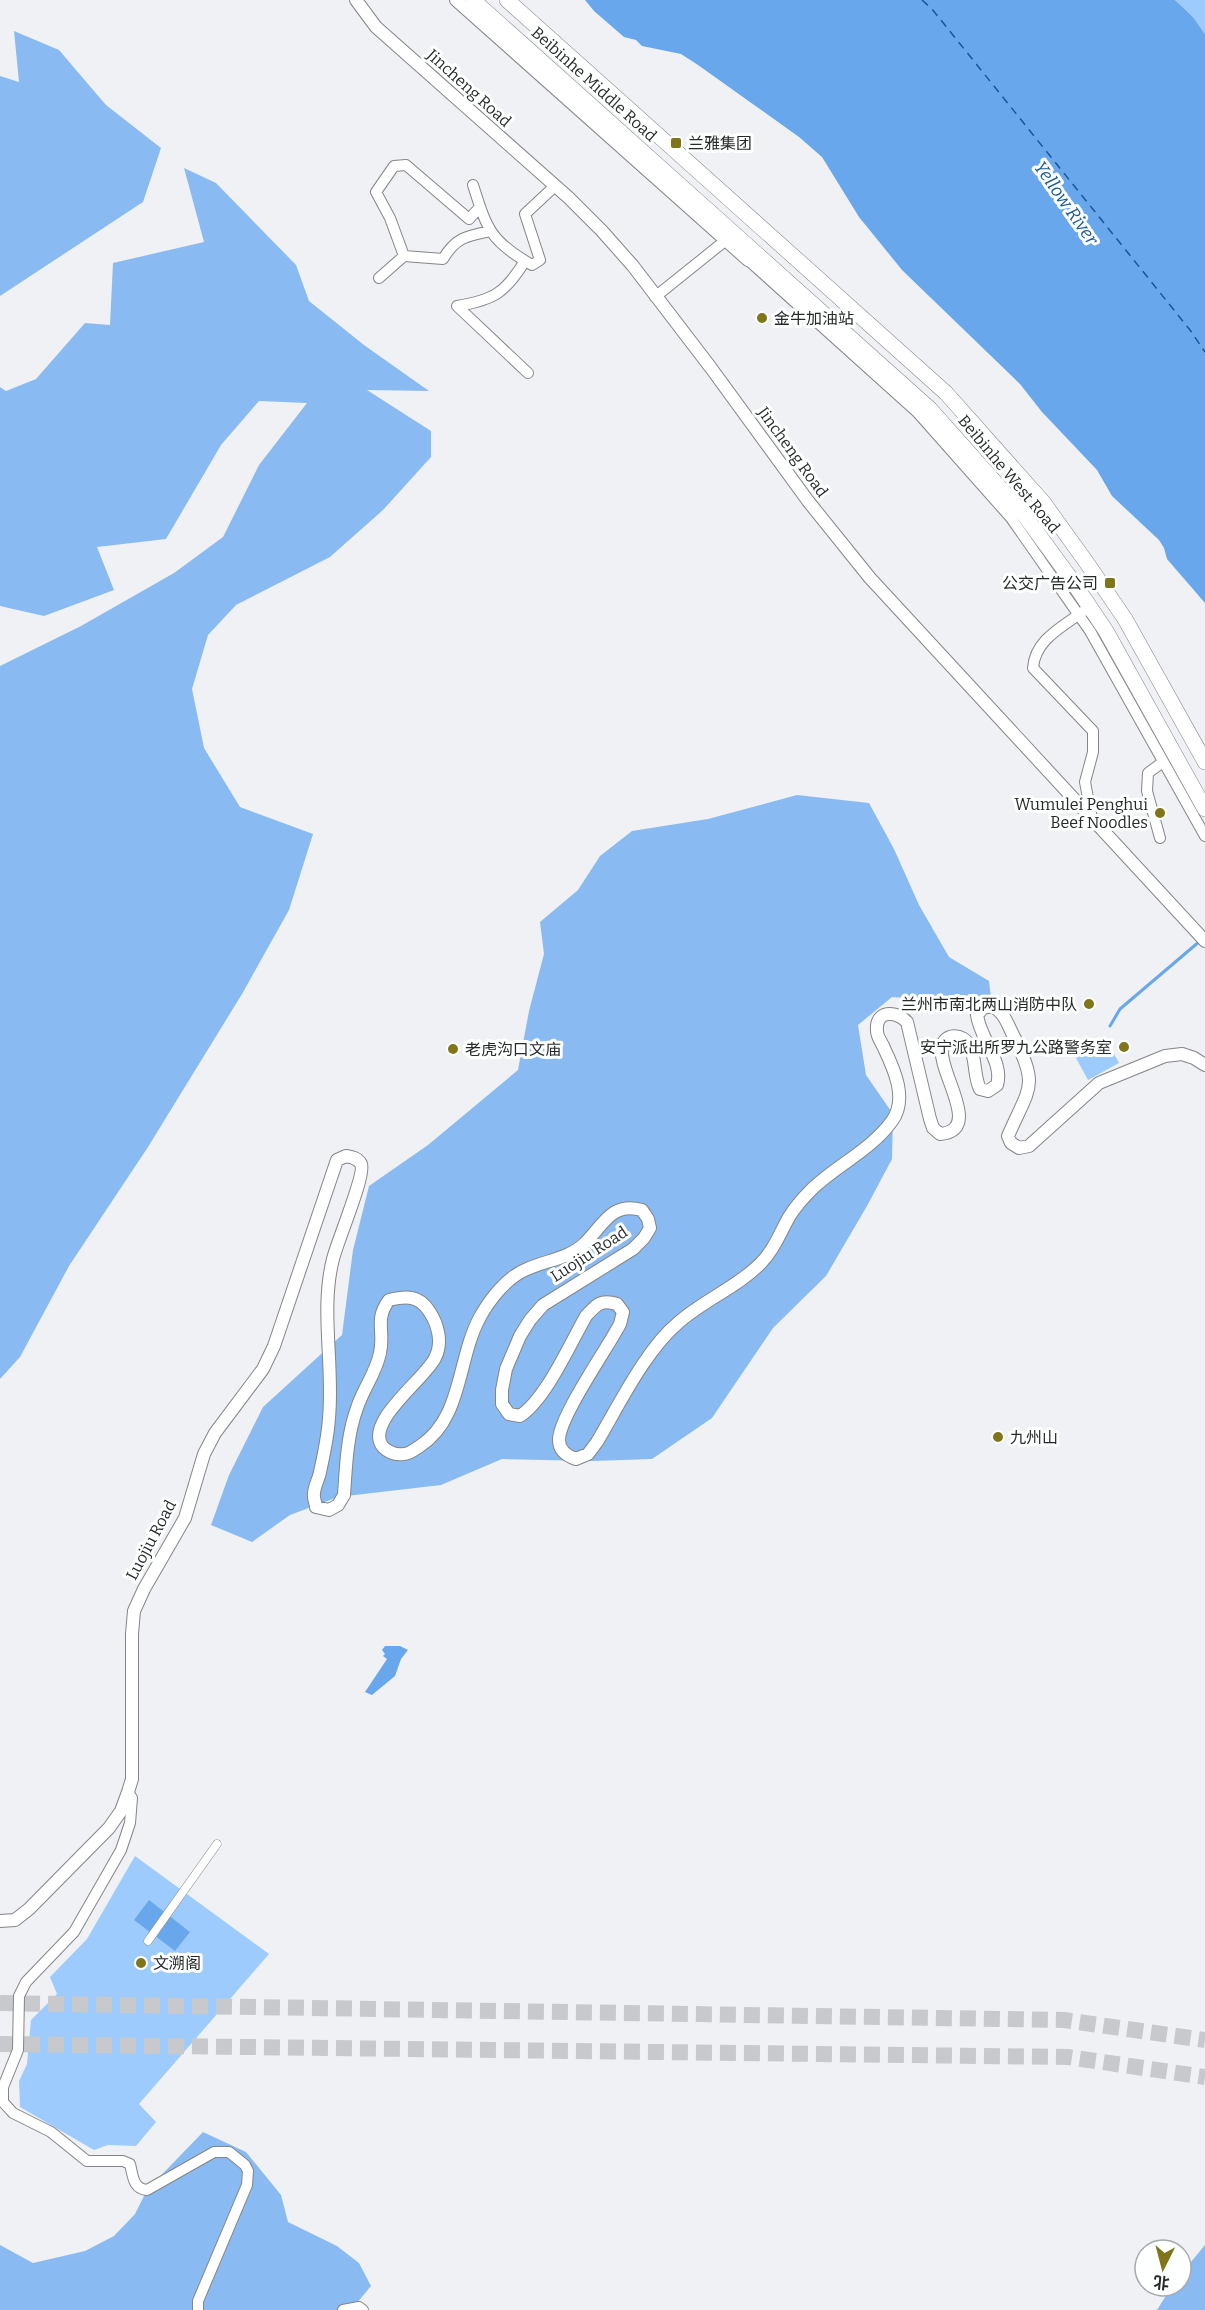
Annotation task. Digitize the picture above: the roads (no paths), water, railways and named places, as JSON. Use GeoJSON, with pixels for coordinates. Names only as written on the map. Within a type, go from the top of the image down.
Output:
{"type":"FeatureCollection","features":[{"type":"Feature","properties":{"kind":"main road","name":"Beibinhe Middle Road"},"geometry":{"type":"LineString","coordinates":[[473,0],[741,246]]}},
{"type":"Feature","properties":{"kind":"main road","name":"Beibinhe Middle Road"},"geometry":{"type":"LineString","coordinates":[[507,0],[777,240]]}},
{"type":"Feature","properties":{"kind":"main road","name":"Beibinhe West Road"},"geometry":{"type":"LineString","coordinates":[[777,240],[946,393],[1043,502],[1125,619],[1205,762]]}},
{"type":"Feature","properties":{"kind":"main road","name":"Beibinhe West Road"},"geometry":{"type":"LineString","coordinates":[[741,246],[930,409],[1025,516],[1084,610],[1106,631],[1205,809]]}},
{"type":"Feature","properties":{"kind":"street","name":"Jincheng Road"},"geometry":{"type":"LineString","coordinates":[[356,0],[376,27],[555,186],[602,231],[633,266],[808,501],[870,578],[1201,937]]}},
{"type":"Feature","properties":{"kind":"street"},"geometry":{"type":"LineString","coordinates":[[456,0],[726,240],[741,246]]}},
{"type":"Feature","properties":{"kind":"street"},"geometry":{"type":"LineString","coordinates":[[404,256],[390,218],[376,192],[394,166],[406,165],[469,219],[480,207]]}},
{"type":"Feature","properties":{"kind":"street"},"geometry":{"type":"LineString","coordinates":[[473,185],[480,207],[496,241],[532,265],[540,260],[525,214],[555,186]]}},
{"type":"Feature","properties":{"kind":"street"},"geometry":{"type":"LineString","coordinates":[[379,278],[404,256],[443,259],[451,246],[462,238],[490,231]]}},
{"type":"Feature","properties":{"kind":"street"},"geometry":{"type":"LineString","coordinates":[[655,297],[726,240]]}},
{"type":"Feature","properties":{"kind":"street"},"geometry":{"type":"LineString","coordinates":[[525,261],[511,283],[493,297],[478,303],[457,306],[528,373]]}},
{"type":"Feature","properties":{"kind":"street"},"geometry":{"type":"LineString","coordinates":[[1092,819],[1084,782],[1093,752],[1093,731],[1033,668],[1034,657],[1040,643],[1084,610],[1163,762],[1205,836]]}},
{"type":"Feature","properties":{"kind":"street"},"geometry":{"type":"LineString","coordinates":[[1160,838],[1147,791],[1148,773],[1163,762]]}},
{"type":"Feature","properties":{"kind":"street","name":"Luojiu Road"},"geometry":{"type":"LineString","coordinates":[[0,1921],[15,1920],[37,1901],[109,1828],[120,1811],[132,1779],[134,1611],[144,1589],[185,1518],[204,1455],[215,1433],[263,1369],[274,1346],[337,1160],[346,1156],[357,1158],[362,1166],[362,1175],[338,1241],[328,1285],[327,1314],[332,1375],[326,1448],[314,1494],[316,1507],[329,1510],[338,1505],[344,1495],[352,1423],[357,1407],[376,1368],[381,1350],[382,1310],[390,1300],[405,1296],[417,1298],[426,1306],[435,1320],[439,1338],[436,1357],[427,1371],[394,1406],[381,1424],[379,1434],[382,1446],[395,1455],[407,1454],[435,1433],[446,1417],[457,1391],[474,1329],[481,1316],[511,1278],[526,1269],[571,1254],[584,1244],[609,1216],[621,1208],[632,1207],[642,1210],[648,1219],[650,1228],[644,1238],[633,1249],[543,1305],[520,1336],[507,1369],[502,1390],[502,1404],[509,1414],[520,1416],[529,1410],[540,1396],[586,1316],[597,1305],[607,1301],[617,1304],[623,1312],[620,1324],[578,1395],[559,1437],[560,1446],[566,1455],[576,1459],[588,1454],[659,1341],[678,1322],[761,1263],[774,1248],[790,1216],[813,1189],[886,1130],[896,1116],[898,1084],[895,1070],[877,1033],[878,1022],[883,1015],[900,1014],[908,1022],[930,1119],[933,1128],[940,1134],[950,1133],[958,1126],[960,1114],[942,1058],[942,1046],[946,1039],[954,1036],[962,1037],[969,1043],[973,1053],[975,1079],[980,1089],[988,1090],[997,1085],[1000,1076],[978,1026],[977,1015],[983,1008],[992,1006],[1000,1010],[1027,1062],[1030,1076],[1029,1088],[1008,1136],[1011,1143],[1020,1148],[1029,1146],[1099,1083],[1166,1056],[1182,1054],[1205,1065]]}},
{"type":"Feature","properties":{"kind":"street"},"geometry":{"type":"LineString","coordinates":[[128,1792],[132,1798],[130,1823],[121,1851],[74,1932],[26,1982],[19,1995],[18,2050],[3,2087],[3,2102],[13,2113],[51,2132],[87,2161],[123,2161],[130,2164],[135,2185],[140,2189],[147,2190],[214,2152],[229,2152],[245,2165],[248,2171],[247,2185],[198,2301],[198,2310]]}},
{"type":"Feature","properties":{"kind":"street"},"geometry":{"type":"LineString","coordinates":[[149,1940],[217,1844]]}},
{"type":"Feature","properties":{"kind":"street"},"geometry":{"type":"LineString","coordinates":[[343,2310],[359,2307],[363,2310]]}},
{"type":"Feature","properties":{"kind":"water","name":"Yellow River"},"geometry":{"type":"Polygon","coordinates":[[[585,0],[1175,0],[1193,17],[1205,34],[1205,603],[1167,559],[1159,540],[1112,496],[1097,470],[1042,412],[1020,384],[902,270],[859,217],[822,157],[799,137],[681,54],[642,46],[636,40],[624,37],[585,0]]]}},
{"type":"Feature","properties":{"kind":"water"},"geometry":{"type":"Polygon","coordinates":[[[385,1646],[400,1646],[408,1650],[401,1659],[395,1676],[372,1695],[365,1692],[387,1659],[383,1656],[385,1654],[382,1650],[385,1646]]]}},
{"type":"Feature","properties":{"kind":"water"},"geometry":{"type":"Polygon","coordinates":[[[149,1900],[190,1932],[175,1951],[134,1920],[149,1900]]]}},
{"type":"Feature","properties":{"kind":"waterway"},"geometry":{"type":"LineString","coordinates":[[1110,1026],[1120,1009],[1200,941]]}},
{"type":"Feature","properties":{"kind":"tunnel"},"geometry":{"type":"LineString","coordinates":[[0,2003],[1064,2020],[1205,2040]]}},
{"type":"Feature","properties":{"kind":"tunnel"},"geometry":{"type":"LineString","coordinates":[[0,2044],[1068,2057],[1205,2077]]}},
{"type":"Feature","properties":{"kind":"place","name":"兰雅集团"},"geometry":{"type":"Point","coordinates":[676,143]}},
{"type":"Feature","properties":{"kind":"place","name":"金牛加油站"},"geometry":{"type":"Point","coordinates":[762,318]}},
{"type":"Feature","properties":{"kind":"place","name":"公交广告公司"},"geometry":{"type":"Point","coordinates":[1110,583]}},
{"type":"Feature","properties":{"kind":"place","name":"Wumulei Penghui Beef Noodles"},"geometry":{"type":"Point","coordinates":[1160,813]}},
{"type":"Feature","properties":{"kind":"place","name":"兰州市南北两山消防中队"},"geometry":{"type":"Point","coordinates":[1089,1004]}},
{"type":"Feature","properties":{"kind":"place","name":"安宁派出所罗九公路警务室"},"geometry":{"type":"Point","coordinates":[1124,1047]}},
{"type":"Feature","properties":{"kind":"place","name":"老虎沟口文庙"},"geometry":{"type":"Point","coordinates":[453,1049]}},
{"type":"Feature","properties":{"kind":"place","name":"九州山"},"geometry":{"type":"Point","coordinates":[998,1437]}},
{"type":"Feature","properties":{"kind":"place","name":"文溯阁"},"geometry":{"type":"Point","coordinates":[141,1963]}}]}
